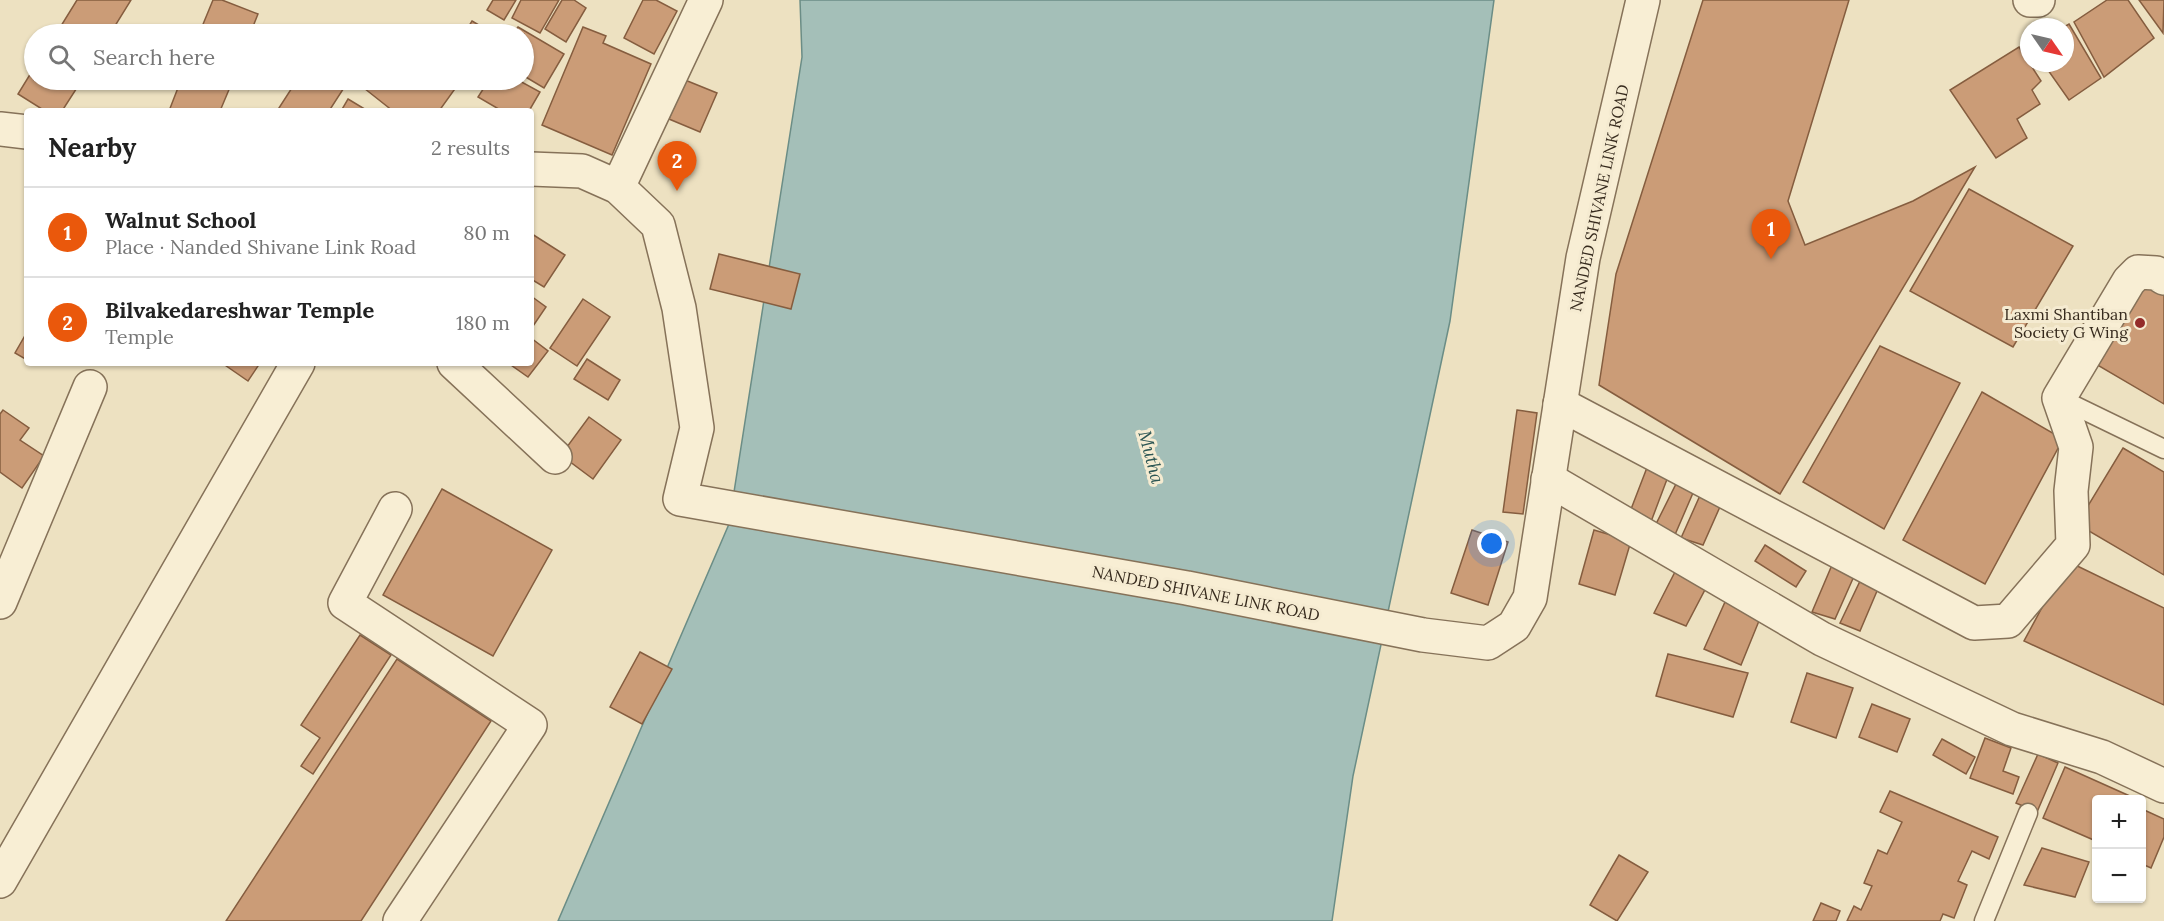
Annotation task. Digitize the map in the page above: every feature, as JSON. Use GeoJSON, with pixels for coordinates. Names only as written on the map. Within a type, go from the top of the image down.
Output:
{"type":"FeatureCollection","features":[{"type":"Feature","properties":{"kind":"street"},"geometry":{"type":"LineString","coordinates":[[618,187],[706,0]]}},
{"type":"Feature","properties":{"kind":"street","name":"NANDED SHIVANE LINK ROAD"},"geometry":{"type":"LineString","coordinates":[[534,169],[582,171],[618,187],[658,225],[679,308],[697,428],[680,499],[1186,588],[1423,635],[1488,643],[1514,626],[1530,597],[1583,258],[1643,0]]}},
{"type":"Feature","properties":{"kind":"street"},"geometry":{"type":"LineString","coordinates":[[2030,0],[2038,0]]}},
{"type":"Feature","properties":{"kind":"street"},"geometry":{"type":"LineString","coordinates":[[0,129],[24,132]]}},
{"type":"Feature","properties":{"kind":"street"},"geometry":{"type":"LineString","coordinates":[[1560,404],[1974,623],[2008,621],[2073,545],[2071,491],[2076,447],[2059,398],[2128,281],[2138,272],[2156,273],[2164,278]]}},
{"type":"Feature","properties":{"kind":"street"},"geometry":{"type":"LineString","coordinates":[[0,881],[296,366]]}},
{"type":"Feature","properties":{"kind":"street"},"geometry":{"type":"LineString","coordinates":[[457,366],[555,457]]}},
{"type":"Feature","properties":{"kind":"street"},"geometry":{"type":"LineString","coordinates":[[0,602],[90,387]]}},
{"type":"Feature","properties":{"kind":"street"},"geometry":{"type":"LineString","coordinates":[[1548,479],[1822,639],[2012,729],[2102,758],[2164,786]]}},
{"type":"Feature","properties":{"kind":"street"},"geometry":{"type":"LineString","coordinates":[[395,509],[345,603],[530,725],[400,921]]}},
{"type":"Feature","properties":{"kind":"lane"},"geometry":{"type":"LineString","coordinates":[[2059,398],[2164,449]]}},
{"type":"Feature","properties":{"kind":"lane"},"geometry":{"type":"LineString","coordinates":[[1984,921],[2028,813]]}},
{"type":"Feature","properties":{"kind":"water","name":"Mutha"},"geometry":{"type":"Polygon","coordinates":[[[800,0],[1494,0],[1450,321],[1353,776],[1332,921],[558,921],[729,524],[802,57],[800,0]]]}},
{"type":"Feature","properties":{"kind":"building"},"geometry":{"type":"Polygon","coordinates":[[[77,0],[131,0],[116,24],[62,24],[77,0]]]}},
{"type":"Feature","properties":{"kind":"building"},"geometry":{"type":"Polygon","coordinates":[[[213,0],[222,0],[258,14],[254,24],[203,24],[213,0]]]}},
{"type":"Feature","properties":{"kind":"building"},"geometry":{"type":"Polygon","coordinates":[[[493,0],[516,0],[504,20],[487,10],[493,0]]]}},
{"type":"Feature","properties":{"kind":"building"},"geometry":{"type":"Polygon","coordinates":[[[521,0],[559,0],[540,33],[534,30],[534,24],[523,24],[512,18],[521,0]]]}},
{"type":"Feature","properties":{"kind":"building"},"geometry":{"type":"Polygon","coordinates":[[[562,0],[574,0],[586,8],[566,42],[545,29],[562,0]]]}},
{"type":"Feature","properties":{"kind":"building"},"geometry":{"type":"Polygon","coordinates":[[[643,0],[656,0],[677,11],[654,54],[624,38],[643,0]]]}},
{"type":"Feature","properties":{"kind":"building"},"geometry":{"type":"Polygon","coordinates":[[[1703,0],[1849,0],[1788,201],[1805,245],[1913,201],[1975,167],[1780,494],[1599,385],[1616,274],[1703,0]]]}},
{"type":"Feature","properties":{"kind":"building"},"geometry":{"type":"Polygon","coordinates":[[[2107,0],[2128,0],[2154,38],[2104,77],[2074,22],[2107,0]]]}},
{"type":"Feature","properties":{"kind":"building"},"geometry":{"type":"Polygon","coordinates":[[[2139,0],[2164,0],[2163,33],[2139,0]]]}},
{"type":"Feature","properties":{"kind":"building"},"geometry":{"type":"Polygon","coordinates":[[[583,27],[606,36],[603,43],[651,64],[612,155],[542,125],[583,27]]]}},
{"type":"Feature","properties":{"kind":"building"},"geometry":{"type":"Polygon","coordinates":[[[2074,32],[2101,78],[2069,100],[2049,72],[2074,72],[2074,32]]]}},
{"type":"Feature","properties":{"kind":"building"},"geometry":{"type":"Polygon","coordinates":[[[534,36],[564,54],[544,88],[534,82],[534,36]]]}},
{"type":"Feature","properties":{"kind":"building"},"geometry":{"type":"Polygon","coordinates":[[[2019,47],[2020,72],[2035,72],[2041,81],[2032,90],[2040,104],[2017,119],[2027,138],[1996,158],[1950,90],[2019,47]]]}},
{"type":"Feature","properties":{"kind":"building"},"geometry":{"type":"Polygon","coordinates":[[[685,80],[717,93],[700,132],[669,119],[685,80]]]}},
{"type":"Feature","properties":{"kind":"building"},"geometry":{"type":"Polygon","coordinates":[[[24,84],[24,90],[76,90],[64,108],[40,108],[18,94],[24,84]]]}},
{"type":"Feature","properties":{"kind":"building"},"geometry":{"type":"Polygon","coordinates":[[[534,89],[540,92],[531,108],[497,108],[478,97],[483,90],[534,89]]]}},
{"type":"Feature","properties":{"kind":"building"},"geometry":{"type":"Polygon","coordinates":[[[177,90],[229,90],[221,108],[170,108],[177,90]]]}},
{"type":"Feature","properties":{"kind":"building"},"geometry":{"type":"Polygon","coordinates":[[[291,90],[343,90],[331,108],[279,108],[291,90]]]}},
{"type":"Feature","properties":{"kind":"building"},"geometry":{"type":"Polygon","coordinates":[[[366,90],[454,90],[441,108],[389,108],[366,90]]]}},
{"type":"Feature","properties":{"kind":"building"},"geometry":{"type":"Polygon","coordinates":[[[348,99],[363,108],[343,108],[348,99]]]}},
{"type":"Feature","properties":{"kind":"building"},"geometry":{"type":"Polygon","coordinates":[[[1969,189],[2073,246],[2013,347],[1910,291],[1969,189]]]}},
{"type":"Feature","properties":{"kind":"building"},"geometry":{"type":"Polygon","coordinates":[[[534,235],[565,255],[544,287],[534,281],[534,235]]]}},
{"type":"Feature","properties":{"kind":"building"},"geometry":{"type":"Polygon","coordinates":[[[719,254],[800,274],[791,309],[710,289],[719,254]]]}},
{"type":"Feature","properties":{"kind":"building","name":"Laxmi Shantiban Society G Wing"},"geometry":{"type":"Polygon","coordinates":[[[2145,273],[2164,284],[2164,404],[2094,363],[2145,273]]]}},
{"type":"Feature","properties":{"kind":"building"},"geometry":{"type":"Polygon","coordinates":[[[534,298],[546,307],[534,325],[534,298]]]}},
{"type":"Feature","properties":{"kind":"building"},"geometry":{"type":"Polygon","coordinates":[[[583,299],[610,317],[577,366],[550,348],[583,299]]]}},
{"type":"Feature","properties":{"kind":"building"},"geometry":{"type":"Polygon","coordinates":[[[24,337],[24,358],[15,353],[24,337]]]}},
{"type":"Feature","properties":{"kind":"building"},"geometry":{"type":"Polygon","coordinates":[[[534,340],[548,351],[528,377],[512,366],[534,366],[534,340]]]}},
{"type":"Feature","properties":{"kind":"building"},"geometry":{"type":"Polygon","coordinates":[[[1880,346],[1960,383],[1884,529],[1803,482],[1880,346]]]}},
{"type":"Feature","properties":{"kind":"building"},"geometry":{"type":"Polygon","coordinates":[[[587,359],[620,380],[608,400],[574,379],[587,359]]]}},
{"type":"Feature","properties":{"kind":"building"},"geometry":{"type":"Polygon","coordinates":[[[226,366],[258,366],[248,381],[226,366]]]}},
{"type":"Feature","properties":{"kind":"building"},"geometry":{"type":"Polygon","coordinates":[[[1982,392],[2063,439],[1985,584],[1903,540],[1982,392]]]}},
{"type":"Feature","properties":{"kind":"building"},"geometry":{"type":"Polygon","coordinates":[[[3,410],[29,428],[20,440],[44,456],[22,488],[0,472],[0,414],[3,410]]]}},
{"type":"Feature","properties":{"kind":"building"},"geometry":{"type":"Polygon","coordinates":[[[1517,410],[1537,413],[1523,514],[1503,512],[1517,410]]]}},
{"type":"Feature","properties":{"kind":"building"},"geometry":{"type":"Polygon","coordinates":[[[589,417],[621,440],[593,479],[561,455],[589,417]]]}},
{"type":"Feature","properties":{"kind":"building"},"geometry":{"type":"Polygon","coordinates":[[[2123,448],[2164,472],[2164,575],[2077,524],[2123,448]]]}},
{"type":"Feature","properties":{"kind":"building"},"geometry":{"type":"Polygon","coordinates":[[[1648,465],[1669,474],[1649,527],[1628,517],[1648,465]]]}},
{"type":"Feature","properties":{"kind":"building"},"geometry":{"type":"Polygon","coordinates":[[[1678,480],[1696,486],[1674,537],[1654,528],[1678,480]]]}},
{"type":"Feature","properties":{"kind":"building"},"geometry":{"type":"Polygon","coordinates":[[[442,489],[552,550],[493,656],[383,595],[442,489]]]}},
{"type":"Feature","properties":{"kind":"building"},"geometry":{"type":"Polygon","coordinates":[[[1702,491],[1723,500],[1703,545],[1681,538],[1702,491]]]}},
{"type":"Feature","properties":{"kind":"building"},"geometry":{"type":"Polygon","coordinates":[[[1472,530],[1508,542],[1488,605],[1451,593],[1472,530]]]}},
{"type":"Feature","properties":{"kind":"building"},"geometry":{"type":"Polygon","coordinates":[[[1594,530],[1631,541],[1615,595],[1579,584],[1594,530]]]}},
{"type":"Feature","properties":{"kind":"building"},"geometry":{"type":"Polygon","coordinates":[[[1765,545],[1806,571],[1796,587],[1755,561],[1765,545]]]}},
{"type":"Feature","properties":{"kind":"building"},"geometry":{"type":"Polygon","coordinates":[[[2067,561],[2164,608],[2164,705],[2024,641],[2067,561]]]}},
{"type":"Feature","properties":{"kind":"building"},"geometry":{"type":"Polygon","coordinates":[[[1832,565],[1855,574],[1835,619],[1812,612],[1832,565]]]}},
{"type":"Feature","properties":{"kind":"building"},"geometry":{"type":"Polygon","coordinates":[[[1678,566],[1709,582],[1686,626],[1654,613],[1678,566]]]}},
{"type":"Feature","properties":{"kind":"building"},"geometry":{"type":"Polygon","coordinates":[[[1862,577],[1880,584],[1860,631],[1840,623],[1862,577]]]}},
{"type":"Feature","properties":{"kind":"building"},"geometry":{"type":"Polygon","coordinates":[[[1725,602],[1761,616],[1741,665],[1704,649],[1725,602]]]}},
{"type":"Feature","properties":{"kind":"building"},"geometry":{"type":"Polygon","coordinates":[[[360,635],[391,655],[313,774],[301,766],[320,738],[301,725],[360,635]]]}},
{"type":"Feature","properties":{"kind":"building"},"geometry":{"type":"Polygon","coordinates":[[[640,652],[672,669],[642,724],[610,707],[640,652]]]}},
{"type":"Feature","properties":{"kind":"building"},"geometry":{"type":"Polygon","coordinates":[[[1668,654],[1748,673],[1733,717],[1656,696],[1668,654]]]}},
{"type":"Feature","properties":{"kind":"building"},"geometry":{"type":"Polygon","coordinates":[[[397,659],[491,721],[361,921],[226,921],[397,659]]]}},
{"type":"Feature","properties":{"kind":"building"},"geometry":{"type":"Polygon","coordinates":[[[1807,673],[1853,688],[1836,738],[1791,722],[1807,673]]]}},
{"type":"Feature","properties":{"kind":"building"},"geometry":{"type":"Polygon","coordinates":[[[1872,704],[1910,719],[1897,752],[1859,737],[1872,704]]]}},
{"type":"Feature","properties":{"kind":"building"},"geometry":{"type":"Polygon","coordinates":[[[1985,738],[2011,748],[2003,771],[2019,777],[2013,794],[1970,778],[1985,738]]]}},
{"type":"Feature","properties":{"kind":"building"},"geometry":{"type":"Polygon","coordinates":[[[1942,739],[1975,757],[1966,774],[1933,755],[1942,739]]]}},
{"type":"Feature","properties":{"kind":"building"},"geometry":{"type":"Polygon","coordinates":[[[2038,754],[2058,763],[2037,812],[2016,803],[2038,754]]]}},
{"type":"Feature","properties":{"kind":"building"},"geometry":{"type":"Polygon","coordinates":[[[2065,767],[2128,795],[2092,795],[2092,839],[2043,818],[2065,767]]]}},
{"type":"Feature","properties":{"kind":"building"},"geometry":{"type":"Polygon","coordinates":[[[1890,791],[1998,837],[1989,859],[1972,851],[1958,881],[1967,885],[1954,918],[1943,914],[1940,921],[1847,921],[1854,906],[1861,910],[1872,886],[1864,883],[1878,850],[1887,854],[1902,822],[1880,812],[1890,791]]]}},
{"type":"Feature","properties":{"kind":"building"},"geometry":{"type":"Polygon","coordinates":[[[2146,811],[2164,819],[2164,837],[2151,868],[2146,866],[2146,811]]]}},
{"type":"Feature","properties":{"kind":"building"},"geometry":{"type":"Polygon","coordinates":[[[2042,848],[2089,862],[2075,897],[2024,885],[2042,848]]]}},
{"type":"Feature","properties":{"kind":"building"},"geometry":{"type":"Polygon","coordinates":[[[1619,855],[1648,872],[1617,921],[1590,905],[1619,855]]]}},
{"type":"Feature","properties":{"kind":"building"},"geometry":{"type":"Polygon","coordinates":[[[1821,903],[1840,911],[1836,921],[1813,921],[1821,903]]]}},
{"type":"Feature","properties":{"kind":"place","name":"Bilvakedareshwar Temple"},"geometry":{"type":"Point","coordinates":[677,191]}},
{"type":"Feature","properties":{"kind":"place","name":"Walnut School"},"geometry":{"type":"Point","coordinates":[1771,259]}},
{"type":"Feature","properties":{"kind":"place","name":"Laxmi Shantiban Society G Wing"},"geometry":{"type":"Point","coordinates":[2140,323]}}]}
